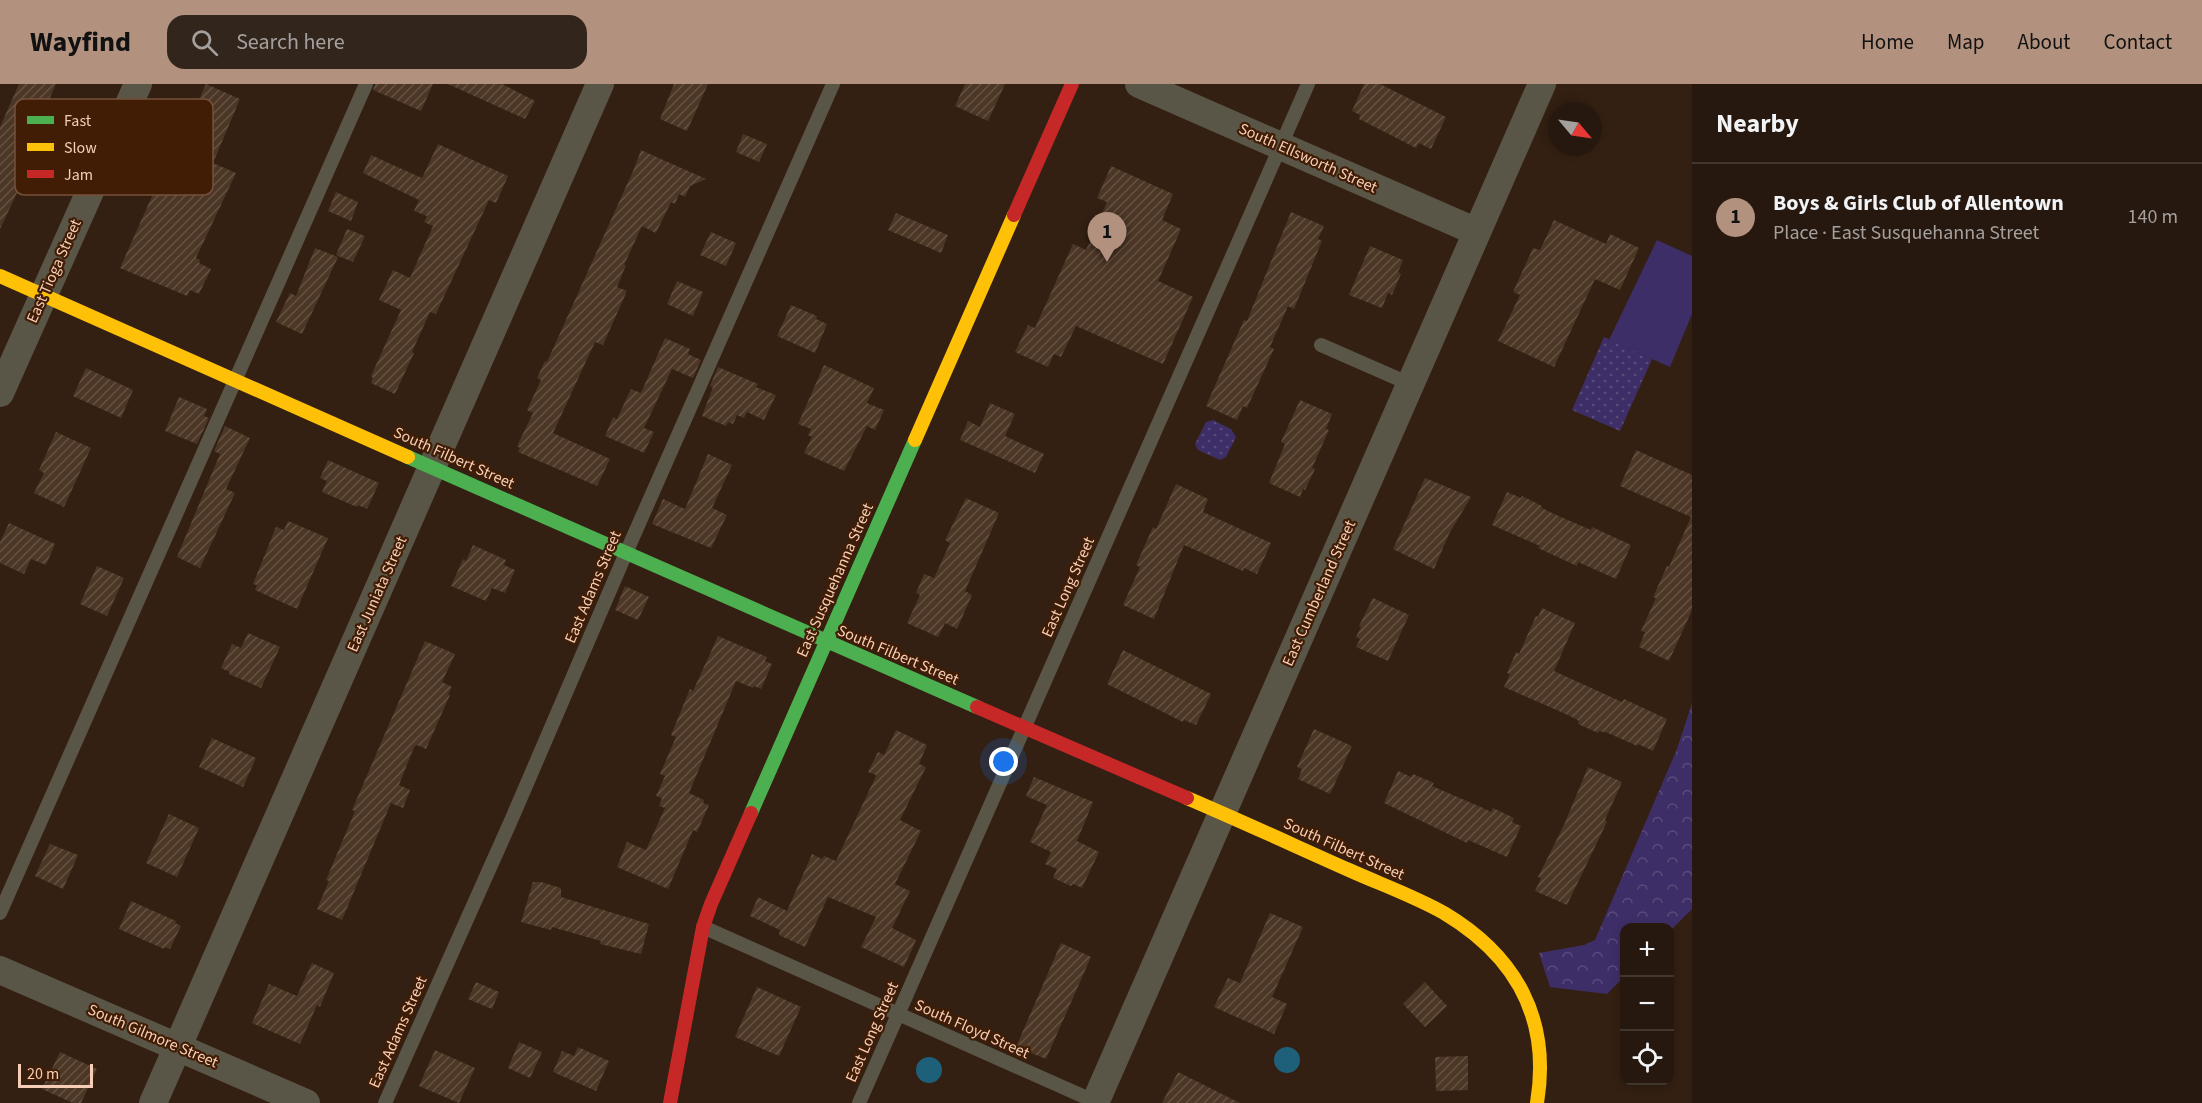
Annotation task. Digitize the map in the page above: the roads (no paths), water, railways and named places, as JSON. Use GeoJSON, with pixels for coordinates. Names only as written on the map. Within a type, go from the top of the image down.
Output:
{"type":"FeatureCollection","features":[{"type":"Feature","properties":{"kind":"street","name":"East Tioga Street"},"geometry":{"type":"LineString","coordinates":[[131,99],[138,84]]}},
{"type":"Feature","properties":{"kind":"street","name":"East Juniata Street"},"geometry":{"type":"LineString","coordinates":[[153,1103],[600,84]]}},
{"type":"Feature","properties":{"kind":"street","name":"East Susquehanna Street"},"geometry":{"type":"LineString","coordinates":[[670,1103],[704,927],[711,904],[1072,84]]}},
{"type":"Feature","properties":{"kind":"street","name":"South Ellsworth Street"},"geometry":{"type":"LineString","coordinates":[[1139,84],[1477,232]]}},
{"type":"Feature","properties":{"kind":"street","name":"East Cumberland Street"},"geometry":{"type":"LineString","coordinates":[[1095,1102],[1542,84]]}},
{"type":"Feature","properties":{"kind":"street","name":"East Tioga Street"},"geometry":{"type":"LineString","coordinates":[[0,393],[88,195]]}},
{"type":"Feature","properties":{"kind":"street","name":"South Filbert Street"},"geometry":{"type":"LineString","coordinates":[[0,276],[826,642],[1222,813],[1442,912],[1468,926],[1495,950],[1513,973],[1529,1004],[1539,1038],[1537,1103]]}},
{"type":"Feature","properties":{"kind":"street","name":"South Gilmore Street"},"geometry":{"type":"LineString","coordinates":[[0,970],[306,1103]]}},
{"type":"Feature","properties":{"kind":"lane"},"geometry":{"type":"LineString","coordinates":[[0,913],[366,84]]}},
{"type":"Feature","properties":{"kind":"lane","name":"East Adams Street"},"geometry":{"type":"LineString","coordinates":[[385,1103],[833,84]]}},
{"type":"Feature","properties":{"kind":"lane","name":"East Long Street"},"geometry":{"type":"LineString","coordinates":[[859,1103],[1308,84]]}},
{"type":"Feature","properties":{"kind":"lane"},"geometry":{"type":"LineString","coordinates":[[1321,345],[1410,384]]}},
{"type":"Feature","properties":{"kind":"lane","name":"South Floyd Street"},"geometry":{"type":"LineString","coordinates":[[704,927],[1095,1102]]}},
{"type":"Feature","properties":{"kind":"water"},"geometry":{"type":"Polygon","coordinates":[[[1287,1047],[1296,1051],[1300,1060],[1296,1069],[1287,1073],[1278,1069],[1274,1060],[1278,1051],[1287,1047]]]}},
{"type":"Feature","properties":{"kind":"water"},"geometry":{"type":"Polygon","coordinates":[[[929,1057],[938,1061],[942,1070],[938,1079],[929,1083],[920,1079],[916,1070],[920,1061],[929,1057]]]}},
{"type":"Feature","properties":{"kind":"place","name":"Boys & Girls Club of Allentown"},"geometry":{"type":"Point","coordinates":[1107,262]}}]}
